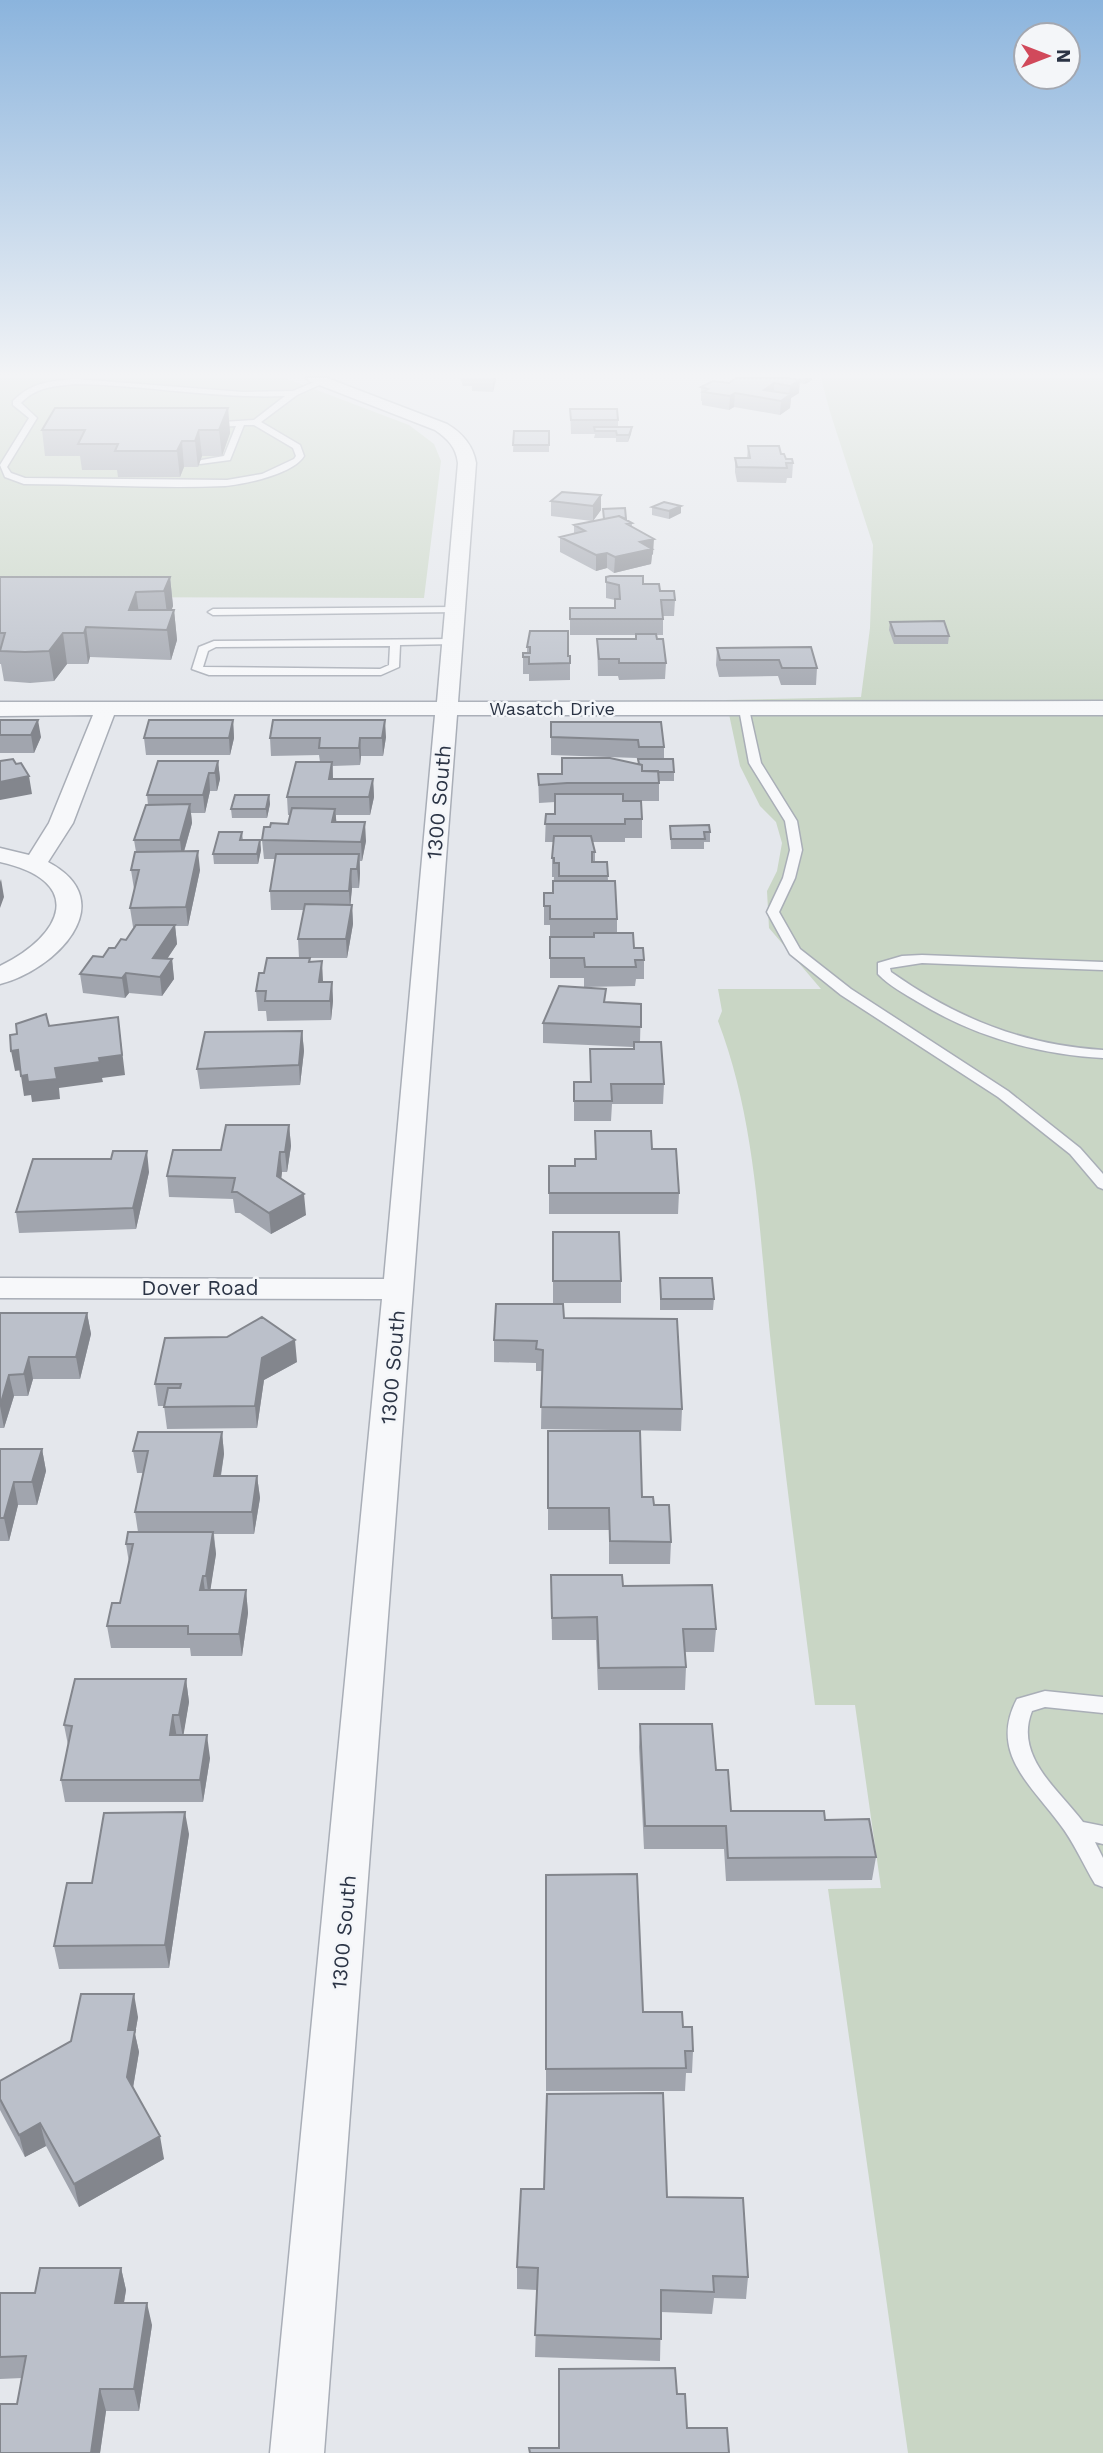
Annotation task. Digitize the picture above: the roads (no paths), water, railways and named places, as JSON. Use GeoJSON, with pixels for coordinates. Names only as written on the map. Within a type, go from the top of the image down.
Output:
{"type":"FeatureCollection","features":[{"type":"Feature","properties":{"kind":"street","name":"1300 South"},"geometry":{"type":"LineString","coordinates":[[297,2453],[400,1289],[466,492]]}},
{"type":"Feature","properties":{"kind":"street","name":"Wasatch Drive"},"geometry":{"type":"LineString","coordinates":[[0,709],[1103,708]]}},
{"type":"Feature","properties":{"kind":"street"},"geometry":{"type":"LineString","coordinates":[[35,864],[61,823],[106,709]]}},
{"type":"Feature","properties":{"kind":"street"},"geometry":{"type":"LineString","coordinates":[[0,855],[35,864],[54,874],[62,882],[70,901],[69,914],[54,942],[37,956],[0,976]]}},
{"type":"Feature","properties":{"kind":"street","name":"Dover Road"},"geometry":{"type":"LineString","coordinates":[[0,1288],[400,1289]]}},
{"type":"Feature","properties":{"kind":"lane"},"geometry":{"type":"LineString","coordinates":[[212,611],[454,611]]}},
{"type":"Feature","properties":{"kind":"lane"},"geometry":{"type":"LineString","coordinates":[[395,643],[394,667],[381,672],[209,673],[197,669],[203,649],[214,644],[452,642]]}},
{"type":"Feature","properties":{"kind":"lane"},"geometry":{"type":"LineString","coordinates":[[744,709],[755,763],[791,821],[796,850],[789,878],[773,912],[794,951],[846,992],[1003,1094],[1075,1151],[1103,1184]]}},
{"type":"Feature","properties":{"kind":"lane"},"geometry":{"type":"LineString","coordinates":[[1103,966],[1035,961],[920,960],[893,961],[883,966],[885,974],[917,997],[979,1029],[1056,1050],[1103,1054]]}},
{"type":"Feature","properties":{"kind":"lane"},"geometry":{"type":"LineString","coordinates":[[1103,1705],[1045,1699],[1024,1705],[1017,1717],[1015,1731],[1022,1754],[1036,1781],[1077,1830],[1103,1878]]}},
{"type":"Feature","properties":{"kind":"lane"},"geometry":{"type":"LineString","coordinates":[[1077,1830],[1103,1835]]}}]}
